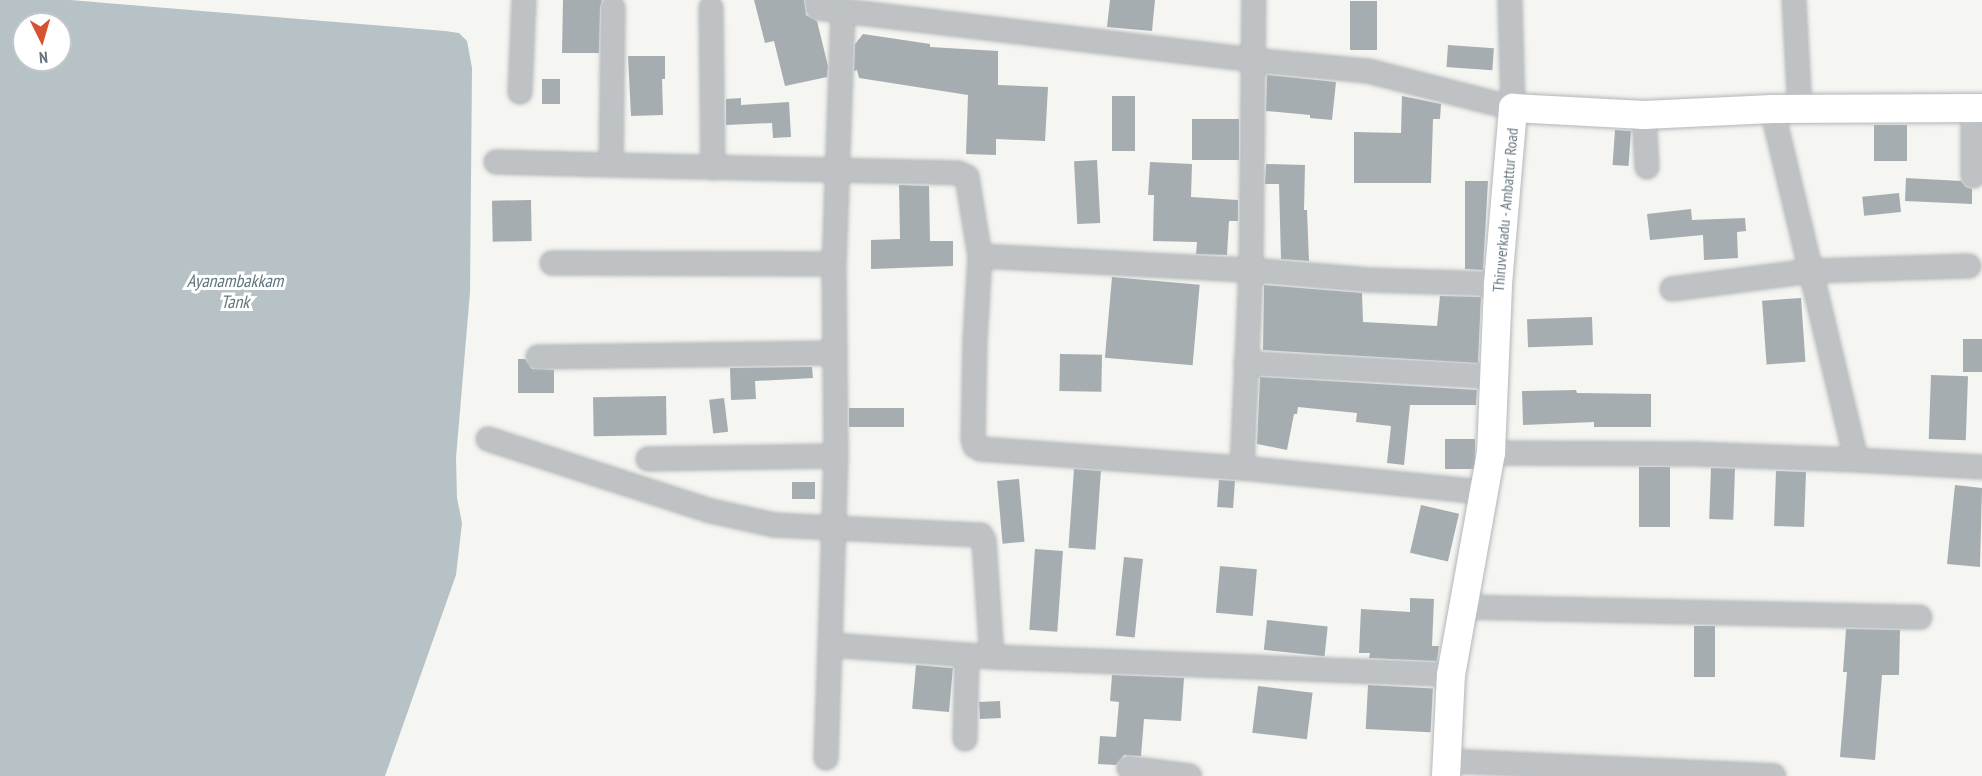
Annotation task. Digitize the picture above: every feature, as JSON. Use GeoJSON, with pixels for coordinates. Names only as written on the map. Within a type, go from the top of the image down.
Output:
{"type":"FeatureCollection","features":[{"type":"Feature","properties":{"kind":"main road","name":"Thiruverkadu - Ambattur Road"},"geometry":{"type":"LineString","coordinates":[[1446,769],[1451,675],[1491,453],[1498,284],[1513,108],[1644,115],[1786,110],[1978,108]]}},
{"type":"Feature","properties":{"kind":"street"},"geometry":{"type":"LineString","coordinates":[[520,92],[524,0]]}},
{"type":"Feature","properties":{"kind":"street"},"geometry":{"type":"LineString","coordinates":[[817,0],[818,9],[1251,60],[1368,71],[1513,108],[1510,0]]}},
{"type":"Feature","properties":{"kind":"street"},"geometry":{"type":"LineString","coordinates":[[1242,468],[1251,270],[1251,60],[1254,0]]}},
{"type":"Feature","properties":{"kind":"street"},"geometry":{"type":"LineString","coordinates":[[1794,0],[1786,110],[1811,271],[1856,460]]}},
{"type":"Feature","properties":{"kind":"street"},"geometry":{"type":"LineString","coordinates":[[611,165],[613,8]]}},
{"type":"Feature","properties":{"kind":"street"},"geometry":{"type":"LineString","coordinates":[[711,8],[713,168]]}},
{"type":"Feature","properties":{"kind":"street"},"geometry":{"type":"LineString","coordinates":[[826,758],[836,456],[834,264],[836,170],[843,11]]}},
{"type":"Feature","properties":{"kind":"street"},"geometry":{"type":"LineString","coordinates":[[1973,176],[1978,108]]}},
{"type":"Feature","properties":{"kind":"street"},"geometry":{"type":"LineString","coordinates":[[1644,115],[1647,167]]}},
{"type":"Feature","properties":{"kind":"street"},"geometry":{"type":"LineString","coordinates":[[496,162],[964,174],[970,181],[980,256],[975,339],[973,439],[975,446],[981,449],[1242,468],[1484,492]]}},
{"type":"Feature","properties":{"kind":"street"},"geometry":{"type":"LineString","coordinates":[[980,256],[1251,270],[1370,280],[1498,284]]}},
{"type":"Feature","properties":{"kind":"street"},"geometry":{"type":"LineString","coordinates":[[552,263],[834,264]]}},
{"type":"Feature","properties":{"kind":"street"},"geometry":{"type":"LineString","coordinates":[[1672,289],[1811,271],[1969,266]]}},
{"type":"Feature","properties":{"kind":"street"},"geometry":{"type":"LineString","coordinates":[[538,357],[835,352]]}},
{"type":"Feature","properties":{"kind":"street"},"geometry":{"type":"LineString","coordinates":[[1246,363],[1495,376]]}},
{"type":"Feature","properties":{"kind":"street"},"geometry":{"type":"LineString","coordinates":[[488,439],[711,511],[774,525],[981,535],[984,541],[992,657]]}},
{"type":"Feature","properties":{"kind":"street"},"geometry":{"type":"LineString","coordinates":[[1491,453],[1693,454],[1982,467]]}},
{"type":"Feature","properties":{"kind":"street"},"geometry":{"type":"LineString","coordinates":[[648,459],[836,456]]}},
{"type":"Feature","properties":{"kind":"street"},"geometry":{"type":"LineString","coordinates":[[1464,607],[1920,617]]}},
{"type":"Feature","properties":{"kind":"street"},"geometry":{"type":"LineString","coordinates":[[830,645],[992,657],[1451,675]]}},
{"type":"Feature","properties":{"kind":"street"},"geometry":{"type":"LineString","coordinates":[[965,739],[967,655]]}},
{"type":"Feature","properties":{"kind":"street"},"geometry":{"type":"LineString","coordinates":[[1129,768],[1189,776]]}},
{"type":"Feature","properties":{"kind":"street"},"geometry":{"type":"LineString","coordinates":[[1446,769],[1774,776]]}},
{"type":"Feature","properties":{"kind":"water","name":"Ayanambakkam Tank"},"geometry":{"type":"Polygon","coordinates":[[[0,0],[70,0],[445,31],[459,33],[467,41],[472,68],[470,292],[456,458],[457,498],[462,523],[456,575],[385,776],[0,776],[0,0]]]}},
{"type":"Feature","properties":{"kind":"building"},"geometry":{"type":"Polygon","coordinates":[[[563,0],[602,0],[599,53],[562,53],[563,0]]]}},
{"type":"Feature","properties":{"kind":"building"},"geometry":{"type":"Polygon","coordinates":[[[754,0],[804,0],[806,15],[817,21],[828,66],[827,77],[785,86],[774,41],[765,43],[754,0]]]}},
{"type":"Feature","properties":{"kind":"building"},"geometry":{"type":"Polygon","coordinates":[[[1110,0],[1155,0],[1152,31],[1107,27],[1110,0]]]}},
{"type":"Feature","properties":{"kind":"building"},"geometry":{"type":"Polygon","coordinates":[[[1350,1],[1377,1],[1377,50],[1350,50],[1350,1]]]}},
{"type":"Feature","properties":{"kind":"building"},"geometry":{"type":"Polygon","coordinates":[[[863,34],[930,44],[930,47],[998,51],[998,85],[1048,87],[1045,141],[996,139],[996,155],[966,154],[968,95],[859,78],[857,70],[854,71],[855,44],[863,34]]]}},
{"type":"Feature","properties":{"kind":"building"},"geometry":{"type":"Polygon","coordinates":[[[1448,45],[1494,48],[1492,70],[1446,67],[1448,45]]]}},
{"type":"Feature","properties":{"kind":"building"},"geometry":{"type":"Polygon","coordinates":[[[628,56],[665,56],[665,79],[662,79],[663,115],[631,116],[628,56]]]}},
{"type":"Feature","properties":{"kind":"building"},"geometry":{"type":"Polygon","coordinates":[[[1267,75],[1336,82],[1332,120],[1310,118],[1310,115],[1266,111],[1267,75]]]}},
{"type":"Feature","properties":{"kind":"building"},"geometry":{"type":"Polygon","coordinates":[[[542,79],[560,79],[560,104],[542,104],[542,79]]]}},
{"type":"Feature","properties":{"kind":"building"},"geometry":{"type":"Polygon","coordinates":[[[1112,96],[1135,96],[1135,151],[1112,151],[1112,96]]]}},
{"type":"Feature","properties":{"kind":"building"},"geometry":{"type":"Polygon","coordinates":[[[1402,96],[1441,104],[1440,119],[1433,119],[1431,183],[1354,183],[1354,132],[1401,133],[1402,96]]]}},
{"type":"Feature","properties":{"kind":"building"},"geometry":{"type":"Polygon","coordinates":[[[741,98],[741,105],[789,102],[791,137],[773,138],[772,123],[726,125],[726,99],[741,98]]]}},
{"type":"Feature","properties":{"kind":"building"},"geometry":{"type":"Polygon","coordinates":[[[1192,119],[1239,119],[1239,160],[1192,160],[1192,119]]]}},
{"type":"Feature","properties":{"kind":"building"},"geometry":{"type":"Polygon","coordinates":[[[1874,125],[1907,125],[1907,161],[1874,161],[1874,125]]]}},
{"type":"Feature","properties":{"kind":"building"},"geometry":{"type":"Polygon","coordinates":[[[1615,130],[1631,131],[1629,166],[1613,165],[1615,130]]]}},
{"type":"Feature","properties":{"kind":"building"},"geometry":{"type":"Polygon","coordinates":[[[1097,160],[1100,223],[1077,224],[1074,161],[1097,160]]]}},
{"type":"Feature","properties":{"kind":"building"},"geometry":{"type":"Polygon","coordinates":[[[1150,162],[1192,164],[1191,197],[1238,200],[1238,221],[1229,221],[1227,255],[1196,254],[1197,242],[1153,241],[1154,195],[1148,195],[1150,162]]]}},
{"type":"Feature","properties":{"kind":"building"},"geometry":{"type":"Polygon","coordinates":[[[1266,164],[1305,165],[1304,210],[1307,210],[1309,261],[1281,259],[1279,184],[1265,184],[1266,164]]]}},
{"type":"Feature","properties":{"kind":"building"},"geometry":{"type":"Polygon","coordinates":[[[1906,178],[1961,181],[1966,187],[1972,189],[1972,204],[1905,201],[1906,178]]]}},
{"type":"Feature","properties":{"kind":"building"},"geometry":{"type":"Polygon","coordinates":[[[1465,181],[1488,181],[1483,270],[1465,269],[1465,181]]]}},
{"type":"Feature","properties":{"kind":"building"},"geometry":{"type":"Polygon","coordinates":[[[899,185],[929,186],[930,241],[953,241],[953,266],[871,269],[871,240],[900,239],[899,185]]]}},
{"type":"Feature","properties":{"kind":"building"},"geometry":{"type":"Polygon","coordinates":[[[1899,193],[1901,212],[1864,216],[1862,197],[1899,193]]]}},
{"type":"Feature","properties":{"kind":"building"},"geometry":{"type":"Polygon","coordinates":[[[531,200],[532,241],[493,242],[492,201],[531,200]]]}},
{"type":"Feature","properties":{"kind":"building"},"geometry":{"type":"Polygon","coordinates":[[[1691,209],[1692,220],[1745,218],[1746,231],[1737,232],[1738,258],[1704,260],[1703,235],[1650,240],[1647,214],[1691,209]]]}},
{"type":"Feature","properties":{"kind":"building"},"geometry":{"type":"Polygon","coordinates":[[[1112,277],[1200,285],[1193,365],[1105,358],[1112,277]]]}},
{"type":"Feature","properties":{"kind":"building"},"geometry":{"type":"Polygon","coordinates":[[[1264,285],[1362,293],[1363,322],[1437,326],[1440,296],[1481,297],[1478,363],[1263,350],[1264,285]]]}},
{"type":"Feature","properties":{"kind":"building"},"geometry":{"type":"Polygon","coordinates":[[[1801,298],[1805,362],[1767,365],[1762,301],[1801,298]]]}},
{"type":"Feature","properties":{"kind":"building"},"geometry":{"type":"Polygon","coordinates":[[[1592,317],[1593,345],[1528,347],[1527,319],[1592,317]]]}},
{"type":"Feature","properties":{"kind":"building"},"geometry":{"type":"Polygon","coordinates":[[[1963,339],[1982,339],[1982,372],[1963,372],[1963,339]]]}},
{"type":"Feature","properties":{"kind":"building"},"geometry":{"type":"Polygon","coordinates":[[[1060,354],[1102,355],[1101,392],[1059,391],[1060,354]]]}},
{"type":"Feature","properties":{"kind":"building"},"geometry":{"type":"Polygon","coordinates":[[[518,359],[525,359],[532,369],[554,370],[554,393],[518,393],[518,359]]]}},
{"type":"Feature","properties":{"kind":"building"},"geometry":{"type":"Polygon","coordinates":[[[812,367],[813,378],[755,381],[756,399],[731,400],[730,368],[812,367]]]}},
{"type":"Feature","properties":{"kind":"building"},"geometry":{"type":"Polygon","coordinates":[[[1931,375],[1968,376],[1966,440],[1929,439],[1931,375]]]}},
{"type":"Feature","properties":{"kind":"building"},"geometry":{"type":"Polygon","coordinates":[[[1260,377],[1477,390],[1476,405],[1410,405],[1404,465],[1387,463],[1391,426],[1356,422],[1357,413],[1298,407],[1297,414],[1294,414],[1287,450],[1257,444],[1260,377]]]}},
{"type":"Feature","properties":{"kind":"building"},"geometry":{"type":"Polygon","coordinates":[[[1576,390],[1577,393],[1651,394],[1651,427],[1594,427],[1594,422],[1523,425],[1522,391],[1576,390]]]}},
{"type":"Feature","properties":{"kind":"building"},"geometry":{"type":"Polygon","coordinates":[[[666,396],[667,435],[594,436],[593,397],[666,396]]]}},
{"type":"Feature","properties":{"kind":"building"},"geometry":{"type":"Polygon","coordinates":[[[724,398],[728,432],[713,434],[709,400],[724,398]]]}},
{"type":"Feature","properties":{"kind":"building"},"geometry":{"type":"Polygon","coordinates":[[[849,408],[904,408],[904,427],[849,427],[849,408]]]}},
{"type":"Feature","properties":{"kind":"building"},"geometry":{"type":"Polygon","coordinates":[[[1445,439],[1475,439],[1475,469],[1445,469],[1445,439]]]}},
{"type":"Feature","properties":{"kind":"building"},"geometry":{"type":"Polygon","coordinates":[[[1639,467],[1670,467],[1670,527],[1639,527],[1639,467]]]}},
{"type":"Feature","properties":{"kind":"building"},"geometry":{"type":"Polygon","coordinates":[[[1711,468],[1735,469],[1733,520],[1709,519],[1711,468]]]}},
{"type":"Feature","properties":{"kind":"building"},"geometry":{"type":"Polygon","coordinates":[[[1074,469],[1101,471],[1095,550],[1068,548],[1074,469]]]}},
{"type":"Feature","properties":{"kind":"building"},"geometry":{"type":"Polygon","coordinates":[[[1776,471],[1806,472],[1804,527],[1774,526],[1776,471]]]}},
{"type":"Feature","properties":{"kind":"building"},"geometry":{"type":"Polygon","coordinates":[[[1019,479],[1024,542],[1003,544],[997,481],[1019,479]]]}},
{"type":"Feature","properties":{"kind":"building"},"geometry":{"type":"Polygon","coordinates":[[[1219,480],[1235,481],[1233,508],[1217,507],[1219,480]]]}},
{"type":"Feature","properties":{"kind":"building"},"geometry":{"type":"Polygon","coordinates":[[[792,482],[815,482],[815,499],[792,499],[792,482]]]}},
{"type":"Feature","properties":{"kind":"building"},"geometry":{"type":"Polygon","coordinates":[[[1955,485],[1982,488],[1980,567],[1947,564],[1955,485]]]}},
{"type":"Feature","properties":{"kind":"building"},"geometry":{"type":"Polygon","coordinates":[[[1421,505],[1459,514],[1448,562],[1410,553],[1421,505]]]}},
{"type":"Feature","properties":{"kind":"building"},"geometry":{"type":"Polygon","coordinates":[[[1035,549],[1063,551],[1057,632],[1029,630],[1035,549]]]}},
{"type":"Feature","properties":{"kind":"building"},"geometry":{"type":"Polygon","coordinates":[[[1124,557],[1143,559],[1135,638],[1116,636],[1124,557]]]}},
{"type":"Feature","properties":{"kind":"building"},"geometry":{"type":"Polygon","coordinates":[[[1220,566],[1257,569],[1253,616],[1216,613],[1220,566]]]}},
{"type":"Feature","properties":{"kind":"building"},"geometry":{"type":"Polygon","coordinates":[[[1410,598],[1434,599],[1432,646],[1439,646],[1437,661],[1369,658],[1370,653],[1359,653],[1361,609],[1410,612],[1410,598]]]}},
{"type":"Feature","properties":{"kind":"building"},"geometry":{"type":"Polygon","coordinates":[[[1267,620],[1328,626],[1325,656],[1264,650],[1267,620]]]}},
{"type":"Feature","properties":{"kind":"building"},"geometry":{"type":"Polygon","coordinates":[[[1694,626],[1715,626],[1715,677],[1694,677],[1694,626]]]}},
{"type":"Feature","properties":{"kind":"building"},"geometry":{"type":"Polygon","coordinates":[[[1846,629],[1900,630],[1899,675],[1882,675],[1875,760],[1840,757],[1847,672],[1843,672],[1846,629]]]}},
{"type":"Feature","properties":{"kind":"building"},"geometry":{"type":"Polygon","coordinates":[[[916,665],[953,668],[949,712],[912,709],[916,665]]]}},
{"type":"Feature","properties":{"kind":"building"},"geometry":{"type":"Polygon","coordinates":[[[1112,675],[1184,678],[1181,721],[1144,719],[1141,756],[1124,755],[1116,765],[1098,764],[1100,736],[1116,737],[1119,702],[1110,701],[1112,675]]]}},
{"type":"Feature","properties":{"kind":"building"},"geometry":{"type":"Polygon","coordinates":[[[1368,685],[1433,688],[1431,732],[1366,729],[1368,685]]]}},
{"type":"Feature","properties":{"kind":"building"},"geometry":{"type":"Polygon","coordinates":[[[1258,686],[1313,693],[1307,739],[1252,733],[1258,686]]]}},
{"type":"Feature","properties":{"kind":"building"},"geometry":{"type":"Polygon","coordinates":[[[1000,701],[1001,718],[980,719],[979,702],[1000,701]]]}}]}
